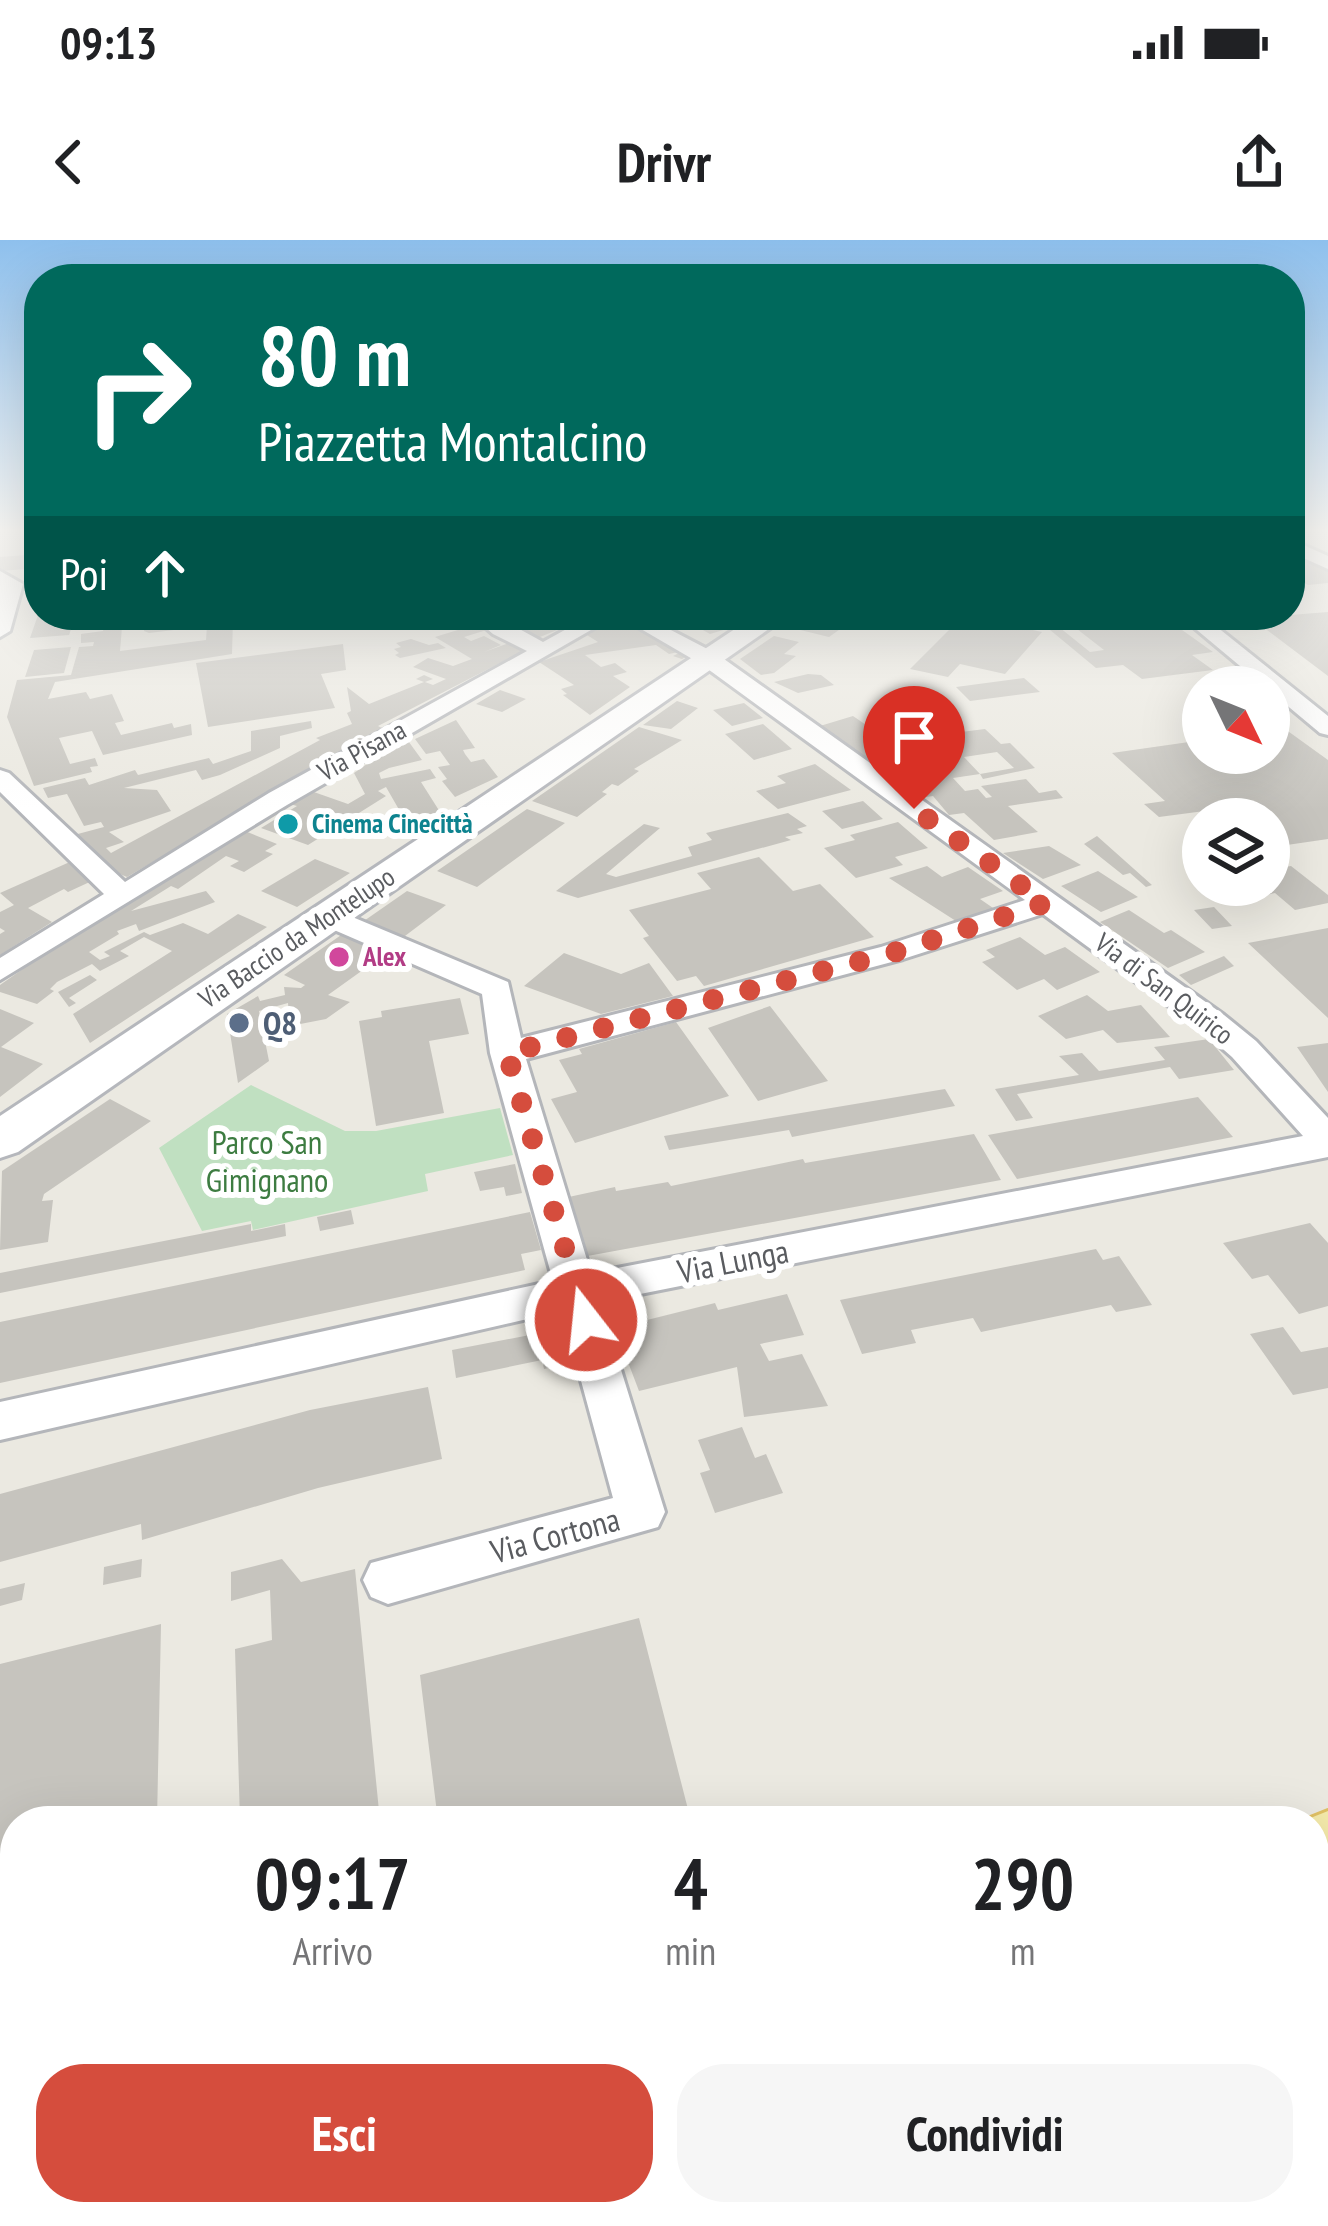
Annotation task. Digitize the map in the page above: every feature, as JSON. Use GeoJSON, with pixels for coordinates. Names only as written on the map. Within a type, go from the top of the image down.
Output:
{"type":"FeatureCollection","features":[{"type":"Feature","properties":{"kind":"street"},"geometry":{"type":"LineString","coordinates":[[500,630],[542,650]]}},
{"type":"Feature","properties":{"kind":"street","name":"Via Pisana"},"geometry":{"type":"LineString","coordinates":[[0,971],[120,892],[579,630]]}},
{"type":"Feature","properties":{"kind":"street","name":"Via di San Quirico"},"geometry":{"type":"LineString","coordinates":[[655,630],[709,659],[1229,1036],[1328,1142]]}},
{"type":"Feature","properties":{"kind":"street","name":"Via Baccio da Montelupo"},"geometry":{"type":"LineString","coordinates":[[0,1140],[752,630]]}},
{"type":"Feature","properties":{"kind":"street"},"geometry":{"type":"LineString","coordinates":[[1207,630],[1328,728]]}},
{"type":"Feature","properties":{"kind":"street"},"geometry":{"type":"LineString","coordinates":[[0,778],[120,892]]}},
{"type":"Feature","properties":{"kind":"street"},"geometry":{"type":"LineString","coordinates":[[507,1053],[892,953],[1046,903]]}},
{"type":"Feature","properties":{"kind":"street"},"geometry":{"type":"LineString","coordinates":[[328,917],[497,989],[507,1053],[579,1292]]}},
{"type":"Feature","properties":{"kind":"street","name":"Via Lunga"},"geometry":{"type":"LineString","coordinates":[[0,1421],[579,1292],[1328,1142]]}},
{"type":"Feature","properties":{"kind":"street","name":"Via Cortona"},"geometry":{"type":"LineString","coordinates":[[388,1580],[640,1512],[579,1292]]}},
{"type":"Feature","properties":{"kind":"green space","name":"Parco San Gimignano"},"geometry":{"type":"Polygon","coordinates":[[[251,1085],[345,1131],[376,1131],[500,1108],[513,1155],[425,1174],[428,1191],[253,1230],[251,1221],[202,1231],[159,1148],[251,1085]]]}},
{"type":"Feature","properties":{"kind":"building"},"geometry":{"type":"Polygon","coordinates":[[[1328,625],[1328,676],[1267,630],[1328,625]]]}},
{"type":"Feature","properties":{"kind":"building"},"geometry":{"type":"Polygon","coordinates":[[[33,630],[71,630],[69,635],[30,638],[33,630]]]}},
{"type":"Feature","properties":{"kind":"building"},"geometry":{"type":"Polygon","coordinates":[[[122,630],[120,651],[206,640],[207,630],[233,630],[232,654],[55,682],[48,699],[86,692],[90,699],[112,694],[124,721],[115,723],[121,735],[172,723],[174,728],[191,724],[192,735],[103,755],[92,731],[59,738],[70,764],[95,758],[98,766],[90,767],[92,772],[34,786],[7,717],[17,680],[71,675],[79,647],[94,642],[81,643],[81,634],[122,630]]]}},
{"type":"Feature","properties":{"kind":"building"},"geometry":{"type":"Polygon","coordinates":[[[458,630],[487,630],[464,637],[471,641],[484,636],[501,645],[484,652],[509,643],[527,649],[378,726],[382,728],[127,877],[103,867],[74,835],[104,827],[101,822],[84,826],[67,794],[48,798],[43,788],[85,778],[89,785],[135,770],[138,775],[209,758],[213,764],[251,751],[251,731],[311,721],[312,728],[280,736],[280,748],[220,775],[202,780],[196,770],[124,788],[157,790],[171,811],[109,832],[124,842],[106,848],[111,853],[320,740],[316,738],[352,724],[347,687],[369,704],[424,682],[416,679],[424,675],[433,679],[425,682],[433,685],[446,679],[413,667],[428,658],[453,666],[472,659],[435,637],[458,630]]]}},
{"type":"Feature","properties":{"kind":"building"},"geometry":{"type":"Polygon","coordinates":[[[509,630],[557,630],[530,641],[509,630]]]}},
{"type":"Feature","properties":{"kind":"building"},"geometry":{"type":"Polygon","coordinates":[[[596,630],[648,630],[670,642],[689,655],[682,659],[673,656],[683,651],[669,654],[656,645],[585,655],[601,667],[615,663],[627,672],[613,676],[630,687],[590,715],[563,695],[567,694],[561,689],[574,685],[539,662],[598,642],[587,635],[596,630]]]}},
{"type":"Feature","properties":{"kind":"building"},"geometry":{"type":"Polygon","coordinates":[[[800,630],[839,630],[829,637],[800,630]]]}},
{"type":"Feature","properties":{"kind":"building"},"geometry":{"type":"Polygon","coordinates":[[[949,630],[1042,632],[1005,674],[960,664],[948,677],[910,669],[949,630]]]}},
{"type":"Feature","properties":{"kind":"building"},"geometry":{"type":"Polygon","coordinates":[[[1050,630],[1063,630],[1090,652],[1104,650],[1078,630],[1182,630],[1213,652],[1192,655],[1207,666],[1182,666],[1182,674],[1142,679],[1123,665],[1096,668],[1050,630]]]}},
{"type":"Feature","properties":{"kind":"building"},"geometry":{"type":"Polygon","coordinates":[[[774,636],[799,642],[784,654],[796,656],[774,673],[761,675],[740,659],[774,636]]]}},
{"type":"Feature","properties":{"kind":"building"},"geometry":{"type":"Polygon","coordinates":[[[411,639],[446,648],[400,658],[395,655],[399,653],[394,649],[401,647],[396,643],[411,639]]]}},
{"type":"Feature","properties":{"kind":"building"},"geometry":{"type":"Polygon","coordinates":[[[343,644],[346,670],[321,674],[335,708],[208,727],[196,663],[343,644]]]}},
{"type":"Feature","properties":{"kind":"building"},"geometry":{"type":"Polygon","coordinates":[[[71,647],[64,673],[25,677],[34,650],[71,647]]]}},
{"type":"Feature","properties":{"kind":"building"},"geometry":{"type":"Polygon","coordinates":[[[821,675],[834,685],[798,693],[774,682],[821,675]]]}},
{"type":"Feature","properties":{"kind":"building"},"geometry":{"type":"Polygon","coordinates":[[[1024,678],[1040,692],[970,701],[956,687],[1024,678]]]}},
{"type":"Feature","properties":{"kind":"building"},"geometry":{"type":"Polygon","coordinates":[[[500,690],[526,699],[502,712],[476,704],[500,690]]]}},
{"type":"Feature","properties":{"kind":"building"},"geometry":{"type":"Polygon","coordinates":[[[677,701],[698,708],[671,729],[643,725],[677,701]]]}},
{"type":"Feature","properties":{"kind":"building"},"geometry":{"type":"Polygon","coordinates":[[[744,703],[763,718],[732,726],[713,710],[744,703]]]}},
{"type":"Feature","properties":{"kind":"building"},"geometry":{"type":"Polygon","coordinates":[[[853,716],[910,755],[952,751],[937,735],[985,729],[1001,744],[1010,743],[1035,768],[983,779],[980,774],[953,778],[965,791],[978,789],[986,798],[992,797],[981,786],[1026,779],[1039,793],[1056,790],[1063,798],[1008,806],[1038,832],[994,840],[964,813],[949,815],[933,796],[926,797],[914,784],[907,785],[820,726],[853,716]],[[997,752],[964,757],[980,774],[1014,768],[997,752]]]}},
{"type":"Feature","properties":{"kind":"building"},"geometry":{"type":"Polygon","coordinates":[[[456,720],[475,748],[463,750],[465,754],[471,762],[484,759],[498,777],[455,797],[438,767],[450,765],[440,751],[426,754],[415,739],[456,720]]]}},
{"type":"Feature","properties":{"kind":"building"},"geometry":{"type":"Polygon","coordinates":[[[763,724],[792,749],[754,760],[725,734],[763,724]]]}},
{"type":"Feature","properties":{"kind":"building"},"geometry":{"type":"Polygon","coordinates":[[[639,727],[682,740],[634,769],[639,771],[618,786],[612,784],[602,792],[607,794],[577,817],[532,801],[639,727]]]}},
{"type":"Feature","properties":{"kind":"building"},"geometry":{"type":"Polygon","coordinates":[[[1290,733],[1328,760],[1328,839],[1290,845],[1290,798],[1182,798],[1182,814],[1159,817],[1144,804],[1165,801],[1112,753],[1182,743],[1182,774],[1290,774],[1290,733]]]}},
{"type":"Feature","properties":{"kind":"building"},"geometry":{"type":"Polygon","coordinates":[[[406,738],[422,760],[389,768],[379,773],[381,779],[430,769],[436,778],[421,782],[440,812],[405,820],[386,787],[378,791],[386,796],[308,845],[261,828],[297,806],[290,804],[311,791],[348,804],[365,794],[354,773],[370,762],[366,760],[406,738]]]}},
{"type":"Feature","properties":{"kind":"building"},"geometry":{"type":"Polygon","coordinates":[[[815,764],[851,790],[778,809],[756,791],[786,783],[777,776],[815,764]]]}},
{"type":"Feature","properties":{"kind":"building"},"geometry":{"type":"Polygon","coordinates":[[[863,801],[883,819],[842,829],[822,811],[863,801]]]}},
{"type":"Feature","properties":{"kind":"building"},"geometry":{"type":"Polygon","coordinates":[[[527,809],[565,823],[477,887],[437,871],[527,809]]]}},
{"type":"Feature","properties":{"kind":"building"},"geometry":{"type":"Polygon","coordinates":[[[788,813],[807,826],[797,829],[803,833],[785,837],[791,840],[578,898],[556,891],[644,824],[660,828],[606,874],[616,877],[692,856],[688,847],[712,840],[706,833],[788,813]]]}},
{"type":"Feature","properties":{"kind":"building"},"geometry":{"type":"Polygon","coordinates":[[[898,822],[928,848],[895,857],[903,865],[856,878],[824,848],[855,840],[850,835],[898,822]]]}},
{"type":"Feature","properties":{"kind":"building"},"geometry":{"type":"Polygon","coordinates":[[[245,831],[277,844],[265,851],[273,854],[244,872],[230,866],[239,861],[226,856],[178,889],[171,886],[131,911],[206,891],[215,902],[139,931],[136,924],[117,931],[119,934],[89,952],[100,960],[110,956],[104,952],[144,932],[150,935],[183,923],[208,934],[238,914],[267,927],[90,1043],[73,1014],[172,951],[144,937],[120,951],[129,956],[100,971],[92,964],[57,982],[50,989],[54,991],[37,1004],[0,992],[0,985],[120,901],[245,831]]]}},
{"type":"Feature","properties":{"kind":"building"},"geometry":{"type":"Polygon","coordinates":[[[1097,836],[1152,885],[1146,887],[1130,873],[1123,875],[1084,844],[1097,836]]]}},
{"type":"Feature","properties":{"kind":"building"},"geometry":{"type":"Polygon","coordinates":[[[1049,846],[1081,865],[1043,879],[1003,853],[1049,846]]]}},
{"type":"Feature","properties":{"kind":"building"},"geometry":{"type":"Polygon","coordinates":[[[759,857],[793,891],[820,884],[874,937],[704,986],[696,976],[677,981],[643,938],[649,936],[629,910],[711,889],[697,873],[759,857]]]}},
{"type":"Feature","properties":{"kind":"building"},"geometry":{"type":"Polygon","coordinates":[[[315,859],[350,873],[297,907],[261,891],[315,859]]]}},
{"type":"Feature","properties":{"kind":"building"},"geometry":{"type":"Polygon","coordinates":[[[72,861],[94,880],[28,908],[52,922],[0,955],[0,934],[5,931],[0,928],[0,912],[14,905],[0,893],[72,861]]]}},
{"type":"Feature","properties":{"kind":"building"},"geometry":{"type":"Polygon","coordinates":[[[927,866],[942,877],[968,867],[1003,891],[980,899],[996,910],[959,923],[889,878],[927,866]]]}},
{"type":"Feature","properties":{"kind":"building"},"geometry":{"type":"Polygon","coordinates":[[[1290,866],[1328,895],[1328,903],[1295,910],[1290,906],[1290,866]]]}},
{"type":"Feature","properties":{"kind":"building"},"geometry":{"type":"Polygon","coordinates":[[[1098,871],[1138,897],[1101,912],[1061,886],[1098,871]]]}},
{"type":"Feature","properties":{"kind":"building"},"geometry":{"type":"Polygon","coordinates":[[[407,891],[446,905],[401,939],[361,923],[407,891]]]}},
{"type":"Feature","properties":{"kind":"building"},"geometry":{"type":"Polygon","coordinates":[[[1214,907],[1232,926],[1212,929],[1194,910],[1214,907]]]}},
{"type":"Feature","properties":{"kind":"building"},"geometry":{"type":"Polygon","coordinates":[[[1129,910],[1205,952],[1168,968],[1100,922],[1129,910]]]}},
{"type":"Feature","properties":{"kind":"building"},"geometry":{"type":"Polygon","coordinates":[[[1328,928],[1328,1018],[1248,943],[1328,928]]]}},
{"type":"Feature","properties":{"kind":"building"},"geometry":{"type":"Polygon","coordinates":[[[344,933],[388,952],[328,995],[350,1002],[326,1019],[290,1026],[288,1003],[259,1011],[269,1061],[238,1083],[227,1014],[258,996],[260,1001],[285,995],[284,987],[301,988],[305,985],[284,975],[344,933]]]}},
{"type":"Feature","properties":{"kind":"building"},"geometry":{"type":"Polygon","coordinates":[[[1020,937],[1045,955],[1065,947],[1100,972],[1057,990],[1044,979],[1017,990],[982,962],[995,957],[986,950],[1020,937]]]}},
{"type":"Feature","properties":{"kind":"building"},"geometry":{"type":"Polygon","coordinates":[[[564,953],[621,974],[649,963],[673,996],[601,1014],[524,986],[564,953]]]}},
{"type":"Feature","properties":{"kind":"building"},"geometry":{"type":"Polygon","coordinates":[[[1224,956],[1234,966],[1191,985],[1179,975],[1224,956]]]}},
{"type":"Feature","properties":{"kind":"building"},"geometry":{"type":"Polygon","coordinates":[[[90,975],[97,980],[69,998],[76,1003],[69,1007],[58,992],[90,975]]]}},
{"type":"Feature","properties":{"kind":"building"},"geometry":{"type":"Polygon","coordinates":[[[1087,995],[1108,1011],[1141,1005],[1170,1037],[1117,1043],[1103,1030],[1066,1039],[1038,1016],[1087,995]]]}},
{"type":"Feature","properties":{"kind":"building"},"geometry":{"type":"Polygon","coordinates":[[[460,998],[469,1034],[429,1041],[444,1113],[376,1126],[359,1021],[382,1017],[381,1011],[460,998]]]}},
{"type":"Feature","properties":{"kind":"building"},"geometry":{"type":"Polygon","coordinates":[[[770,1006],[828,1081],[758,1101],[708,1028],[770,1006]]]}},
{"type":"Feature","properties":{"kind":"building"},"geometry":{"type":"Polygon","coordinates":[[[0,1009],[34,1023],[1,1047],[43,1064],[0,1097],[0,1009]]]}},
{"type":"Feature","properties":{"kind":"building"},"geometry":{"type":"Polygon","coordinates":[[[676,1022],[729,1096],[575,1143],[551,1099],[577,1092],[559,1060],[582,1054],[579,1049],[676,1022]]]}},
{"type":"Feature","properties":{"kind":"building"},"geometry":{"type":"Polygon","coordinates":[[[1209,1039],[1234,1070],[1179,1079],[1170,1067],[1017,1094],[1033,1118],[1016,1121],[995,1089],[1079,1075],[1059,1056],[1082,1053],[1099,1071],[1165,1060],[1154,1047],[1209,1039]]]}},
{"type":"Feature","properties":{"kind":"building"},"geometry":{"type":"Polygon","coordinates":[[[1328,1043],[1328,1092],[1297,1047],[1328,1043]]]}},
{"type":"Feature","properties":{"kind":"building"},"geometry":{"type":"Polygon","coordinates":[[[945,1089],[955,1106],[792,1137],[789,1130],[669,1150],[664,1136],[945,1089]]]}},
{"type":"Feature","properties":{"kind":"building"},"geometry":{"type":"Polygon","coordinates":[[[1198,1097],[1233,1137],[1017,1179],[988,1135],[1198,1097]]]}},
{"type":"Feature","properties":{"kind":"building"},"geometry":{"type":"Polygon","coordinates":[[[110,1099],[151,1121],[44,1194],[42,1201],[53,1200],[48,1242],[0,1250],[2,1171],[110,1099]]]}},
{"type":"Feature","properties":{"kind":"building"},"geometry":{"type":"Polygon","coordinates":[[[974,1134],[1001,1180],[582,1257],[564,1198],[615,1187],[616,1191],[668,1182],[671,1186],[803,1159],[805,1163],[974,1134]]]}},
{"type":"Feature","properties":{"kind":"building"},"geometry":{"type":"Polygon","coordinates":[[[515,1164],[522,1193],[506,1196],[504,1187],[480,1191],[474,1172],[515,1164]]]}},
{"type":"Feature","properties":{"kind":"building"},"geometry":{"type":"Polygon","coordinates":[[[351,1210],[354,1224],[320,1231],[317,1217],[351,1210]]]}},
{"type":"Feature","properties":{"kind":"building"},"geometry":{"type":"Polygon","coordinates":[[[530,1212],[541,1250],[521,1254],[525,1270],[0,1383],[0,1322],[530,1212]]]}},
{"type":"Feature","properties":{"kind":"building"},"geometry":{"type":"Polygon","coordinates":[[[1310,1223],[1328,1243],[1328,1306],[1299,1314],[1268,1275],[1252,1279],[1223,1243],[1310,1223]]]}},
{"type":"Feature","properties":{"kind":"building"},"geometry":{"type":"Polygon","coordinates":[[[251,1224],[251,1231],[285,1224],[286,1236],[0,1293],[0,1273],[251,1224]]]}},
{"type":"Feature","properties":{"kind":"building"},"geometry":{"type":"Polygon","coordinates":[[[1096,1249],[1103,1260],[1119,1256],[1152,1305],[1116,1312],[1111,1305],[981,1332],[973,1318],[911,1330],[916,1343],[862,1354],[840,1300],[1096,1249]]]}},
{"type":"Feature","properties":{"kind":"building"},"geometry":{"type":"Polygon","coordinates":[[[787,1294],[804,1335],[760,1344],[769,1361],[802,1354],[828,1406],[744,1417],[737,1367],[639,1391],[615,1328],[715,1303],[718,1310],[787,1294]]]}},
{"type":"Feature","properties":{"kind":"building"},"geometry":{"type":"Polygon","coordinates":[[[1283,1327],[1301,1352],[1328,1347],[1328,1388],[1293,1395],[1250,1334],[1283,1327]]]}},
{"type":"Feature","properties":{"kind":"building"},"geometry":{"type":"Polygon","coordinates":[[[566,1328],[574,1362],[544,1369],[542,1360],[456,1378],[452,1350],[566,1328]]]}},
{"type":"Feature","properties":{"kind":"building"},"geometry":{"type":"Polygon","coordinates":[[[428,1387],[442,1459],[318,1488],[142,1540],[141,1524],[0,1562],[0,1494],[310,1410],[428,1387]]]}},
{"type":"Feature","properties":{"kind":"building"},"geometry":{"type":"Polygon","coordinates":[[[742,1427],[755,1458],[766,1454],[783,1493],[715,1513],[700,1473],[710,1470],[698,1440],[742,1427]]]}},
{"type":"Feature","properties":{"kind":"building"},"geometry":{"type":"Polygon","coordinates":[[[142,1559],[141,1577],[103,1585],[104,1567],[142,1559]]]}},
{"type":"Feature","properties":{"kind":"building"},"geometry":{"type":"Polygon","coordinates":[[[282,1559],[301,1582],[355,1569],[379,1806],[240,1806],[235,1649],[272,1640],[270,1590],[231,1601],[231,1572],[282,1559]]]}},
{"type":"Feature","properties":{"kind":"building"},"geometry":{"type":"Polygon","coordinates":[[[25,1583],[22,1600],[0,1606],[0,1589],[25,1583]]]}},
{"type":"Feature","properties":{"kind":"building"},"geometry":{"type":"Polygon","coordinates":[[[639,1618],[687,1806],[436,1806],[420,1675],[639,1618]]]}},
{"type":"Feature","properties":{"kind":"building"},"geometry":{"type":"Polygon","coordinates":[[[161,1624],[157,1806],[0,1806],[0,1664],[161,1624]]]}},
{"type":"Feature","properties":{"kind":"place","name":"Cinema Cinecittà"},"geometry":{"type":"Point","coordinates":[288,824]}},
{"type":"Feature","properties":{"kind":"place","name":"Alex"},"geometry":{"type":"Point","coordinates":[339,957]}},
{"type":"Feature","properties":{"kind":"place","name":"Q8"},"geometry":{"type":"Point","coordinates":[239,1023]}},
{"type":"Feature","properties":{"kind":"route"},"geometry":{"type":"LineString","coordinates":[[586,1320],[507,1053],[892,953],[1046,903],[914,809]]}}]}
